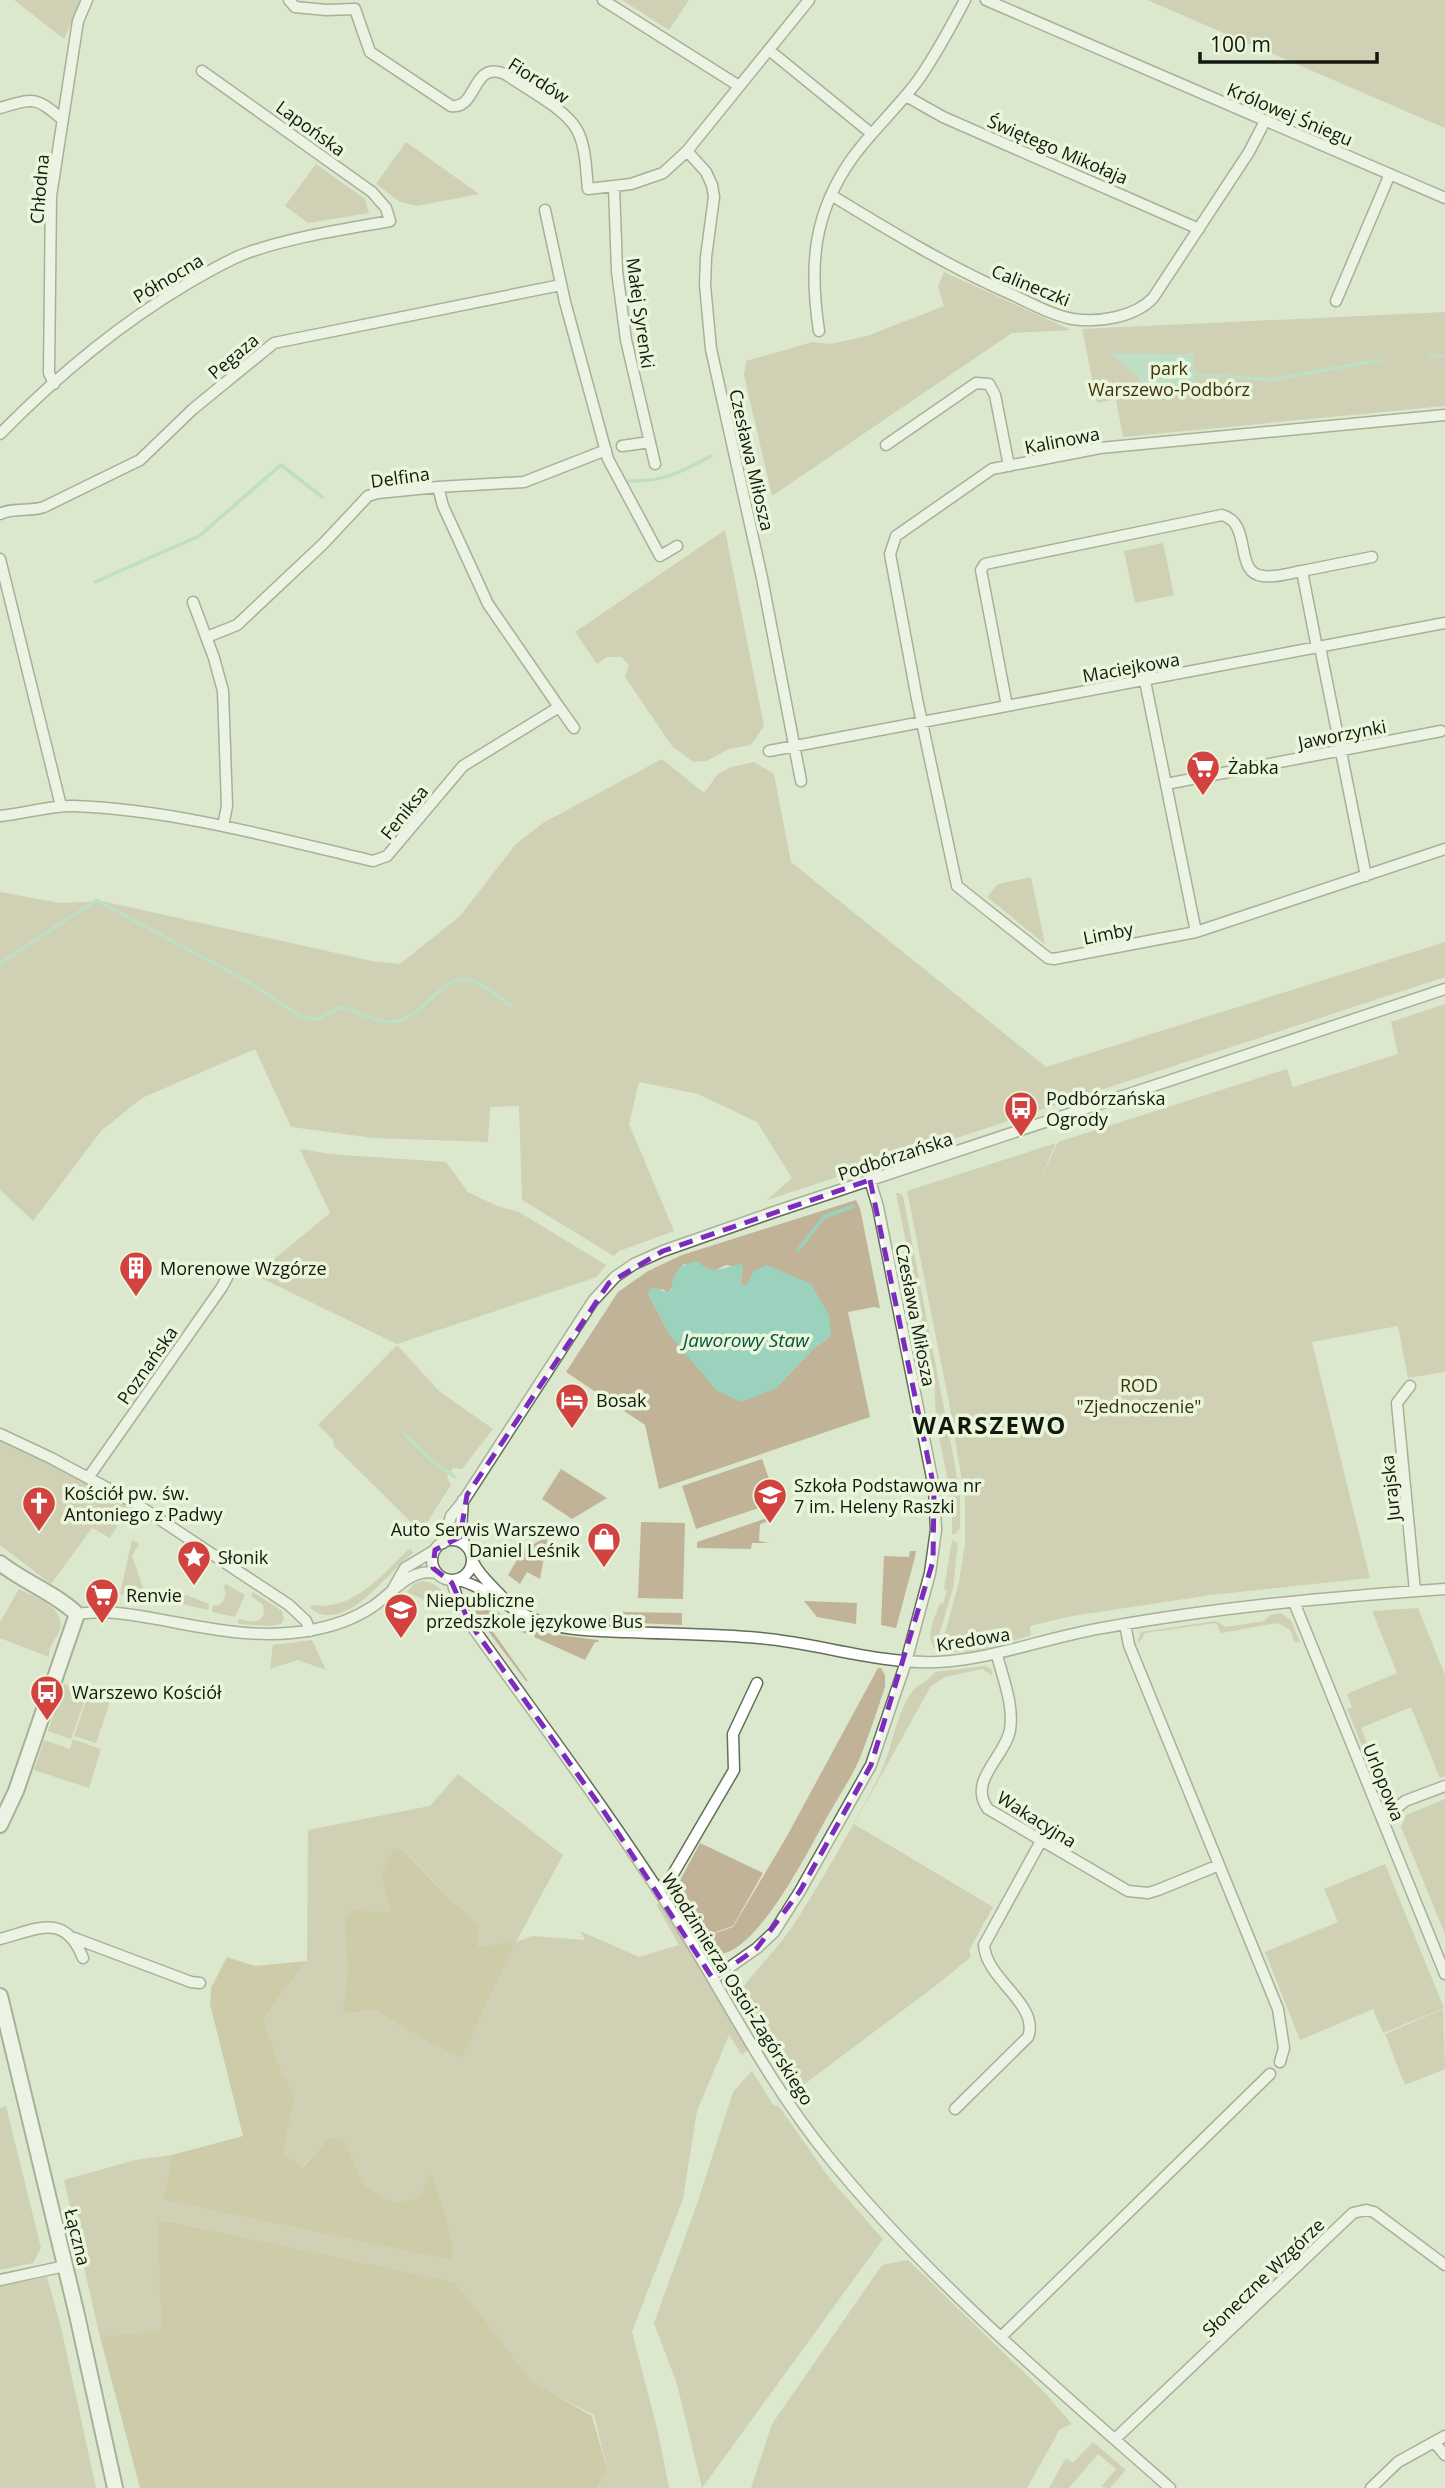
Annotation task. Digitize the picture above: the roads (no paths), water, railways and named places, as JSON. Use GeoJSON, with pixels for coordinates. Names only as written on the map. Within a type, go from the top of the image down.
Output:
{"type":"FeatureCollection","features":[{"type":"Feature","properties":{"kind":"street","name":"Chłodna"},"geometry":{"type":"LineString","coordinates":[[54,384],[49,373],[51,196],[78,21],[88,0]]}},
{"type":"Feature","properties":{"kind":"street","name":"Fiordów"},"geometry":{"type":"LineString","coordinates":[[289,0],[295,7],[355,9],[370,52],[451,106],[463,104],[485,73],[496,70],[505,74],[569,120],[580,138],[588,189],[614,186]]}},
{"type":"Feature","properties":{"kind":"street"},"geometry":{"type":"LineString","coordinates":[[603,0],[739,86]]}},
{"type":"Feature","properties":{"kind":"street"},"geometry":{"type":"LineString","coordinates":[[614,186],[631,184],[663,173],[687,150],[809,0]]}},
{"type":"Feature","properties":{"kind":"street"},"geometry":{"type":"LineString","coordinates":[[819,331],[813,267],[819,226],[831,195],[853,157],[906,96],[927,66],[965,0]]}},
{"type":"Feature","properties":{"kind":"street","name":"Królowej Śniegu"},"geometry":{"type":"LineString","coordinates":[[986,0],[1445,198]]}},
{"type":"Feature","properties":{"kind":"street"},"geometry":{"type":"LineString","coordinates":[[769,50],[872,134]]}},
{"type":"Feature","properties":{"kind":"street","name":"Lapońska"},"geometry":{"type":"LineString","coordinates":[[202,71],[372,192],[386,208],[390,221]]}},
{"type":"Feature","properties":{"kind":"street","name":"Świętego Mikołaja"},"geometry":{"type":"LineString","coordinates":[[906,96],[943,117],[1199,229]]}},
{"type":"Feature","properties":{"kind":"street"},"geometry":{"type":"LineString","coordinates":[[0,108],[37,100],[63,120]]}},
{"type":"Feature","properties":{"kind":"street","name":"Calineczki"},"geometry":{"type":"LineString","coordinates":[[831,195],[959,270],[1050,312],[1076,319],[1116,317],[1145,306],[1159,290],[1249,152],[1265,121]]}},
{"type":"Feature","properties":{"kind":"street","name":"Czesława Miłosza"},"geometry":{"type":"LineString","coordinates":[[687,150],[706,172],[712,185],[714,197],[705,285],[711,349],[762,578],[801,781]]}},
{"type":"Feature","properties":{"kind":"street"},"geometry":{"type":"LineString","coordinates":[[1336,301],[1390,174]]}},
{"type":"Feature","properties":{"kind":"street","name":"Małej Syrenki"},"geometry":{"type":"LineString","coordinates":[[614,186],[617,271],[626,340],[655,464]]}},
{"type":"Feature","properties":{"kind":"street"},"geometry":{"type":"LineString","coordinates":[[545,210],[561,285],[611,466],[660,556],[677,546]]}},
{"type":"Feature","properties":{"kind":"street","name":"Północna"},"geometry":{"type":"LineString","coordinates":[[0,434],[34,400],[142,312],[222,264],[268,246],[390,221]]}},
{"type":"Feature","properties":{"kind":"street","name":"Pegaza"},"geometry":{"type":"LineString","coordinates":[[0,514],[9,510],[30,511],[44,507],[140,460],[193,409],[274,343],[561,285]]}},
{"type":"Feature","properties":{"kind":"street"},"geometry":{"type":"LineString","coordinates":[[886,445],[976,383],[989,384],[995,395],[1009,466]]}},
{"type":"Feature","properties":{"kind":"street","name":"Kalinowa"},"geometry":{"type":"LineString","coordinates":[[921,722],[890,554],[891,546],[897,536],[992,469],[1100,448],[1445,415]]}},
{"type":"Feature","properties":{"kind":"street"},"geometry":{"type":"LineString","coordinates":[[622,446],[650,442]]}},
{"type":"Feature","properties":{"kind":"street","name":"Delfina"},"geometry":{"type":"LineString","coordinates":[[206,637],[237,625],[323,544],[368,496],[438,487],[524,482],[606,450]]}},
{"type":"Feature","properties":{"kind":"street"},"geometry":{"type":"LineString","coordinates":[[438,487],[443,506],[488,604],[574,728]]}},
{"type":"Feature","properties":{"kind":"street"},"geometry":{"type":"LineString","coordinates":[[1007,706],[981,570],[985,564],[1222,515],[1234,520],[1239,528],[1246,562],[1254,573],[1264,577],[1372,557]]}},
{"type":"Feature","properties":{"kind":"street"},"geometry":{"type":"LineString","coordinates":[[0,559],[61,806]]}},
{"type":"Feature","properties":{"kind":"street"},"geometry":{"type":"LineString","coordinates":[[1302,570],[1366,876]]}},
{"type":"Feature","properties":{"kind":"street"},"geometry":{"type":"LineString","coordinates":[[193,602],[220,677],[224,701],[227,806],[223,826]]}},
{"type":"Feature","properties":{"kind":"street","name":"Maciejkowa"},"geometry":{"type":"LineString","coordinates":[[769,751],[1445,623]]}},
{"type":"Feature","properties":{"kind":"street"},"geometry":{"type":"LineString","coordinates":[[1145,681],[1196,932]]}},
{"type":"Feature","properties":{"kind":"street","name":"Feniksa"},"geometry":{"type":"LineString","coordinates":[[0,816],[61,806],[170,816],[378,861],[392,852],[463,766],[559,707]]}},
{"type":"Feature","properties":{"kind":"street","name":"Limby"},"geometry":{"type":"LineString","coordinates":[[921,722],[957,886],[1048,958],[1196,932],[1445,849]]}},
{"type":"Feature","properties":{"kind":"street","name":"Jaworzynki"},"geometry":{"type":"LineString","coordinates":[[1166,784],[1441,731]]}},
{"type":"Feature","properties":{"kind":"street","name":"Podbórzańska"},"geometry":{"type":"LineString","coordinates":[[439,1546],[451,1516],[588,1308],[603,1288],[621,1272],[663,1251],[1445,989]]}},
{"type":"Feature","properties":{"kind":"street","name":"Czesława Miłosza"},"geometry":{"type":"LineString","coordinates":[[713,1979],[766,1940],[800,1891],[871,1765],[906,1662],[933,1561],[936,1501],[870,1180]]}},
{"type":"Feature","properties":{"kind":"street","name":"Poznańska"},"geometry":{"type":"LineString","coordinates":[[88,1478],[232,1270]]}},
{"type":"Feature","properties":{"kind":"street","name":"Jurajska"},"geometry":{"type":"LineString","coordinates":[[1410,1386],[1397,1403],[1415,1591]]}},
{"type":"Feature","properties":{"kind":"street"},"geometry":{"type":"LineString","coordinates":[[0,1434],[135,1503],[279,1599],[306,1621],[310,1631]]}},
{"type":"Feature","properties":{"kind":"street"},"geometry":{"type":"LineString","coordinates":[[463,1500],[461,1529],[464,1544]]}},
{"type":"Feature","properties":{"kind":"street"},"geometry":{"type":"LineString","coordinates":[[0,1563],[61,1600],[77,1614],[118,1612],[249,1634],[276,1635],[310,1631],[354,1617],[421,1573],[436,1573],[446,1580],[455,1580],[468,1573],[473,1562],[470,1551],[456,1540],[439,1546],[405,1568],[393,1589]]}},
{"type":"Feature","properties":{"kind":"street"},"geometry":{"type":"LineString","coordinates":[[436,1573],[432,1562],[439,1546]]}},
{"type":"Feature","properties":{"kind":"street","name":"Kredowa"},"geometry":{"type":"LineString","coordinates":[[473,1562],[509,1605]]}},
{"type":"Feature","properties":{"kind":"street","name":"Kredowa"},"geometry":{"type":"LineString","coordinates":[[455,1580],[468,1583],[537,1621],[569,1629],[760,1638],[906,1662],[948,1661],[997,1655],[1083,1631],[1125,1624],[1294,1602],[1445,1589]]}},
{"type":"Feature","properties":{"kind":"street","name":"Włodzimierza Ostoi-Zagórskiego"},"geometry":{"type":"LineString","coordinates":[[455,1580],[458,1601],[469,1622],[562,1749],[657,1889],[776,2086],[825,2153],[918,2256],[1001,2337],[1170,2488]]}},
{"type":"Feature","properties":{"kind":"street","name":"Urlopowa"},"geometry":{"type":"LineString","coordinates":[[1294,1602],[1445,1973]]}},
{"type":"Feature","properties":{"kind":"street"},"geometry":{"type":"LineString","coordinates":[[0,1825],[16,1791],[77,1614]]}},
{"type":"Feature","properties":{"kind":"street"},"geometry":{"type":"LineString","coordinates":[[1125,1624],[1132,1652],[1278,2008],[1284,2048],[1280,2062]]}},
{"type":"Feature","properties":{"kind":"street","name":"Wakacyjna"},"geometry":{"type":"LineString","coordinates":[[997,1655],[1010,1707],[1010,1729],[982,1782],[980,1794],[988,1809],[1128,1891],[1138,1893],[1158,1890],[1219,1865]]}},
{"type":"Feature","properties":{"kind":"street"},"geometry":{"type":"LineString","coordinates":[[657,1889],[669,1881],[734,1770],[733,1734],[757,1684]]}},
{"type":"Feature","properties":{"kind":"street"},"geometry":{"type":"LineString","coordinates":[[1381,1814],[1405,1801],[1445,1786]]}},
{"type":"Feature","properties":{"kind":"street"},"geometry":{"type":"LineString","coordinates":[[955,2109],[1028,2037],[1031,2029],[1027,2012],[988,1964],[984,1945],[1041,1841]]}},
{"type":"Feature","properties":{"kind":"street"},"geometry":{"type":"LineString","coordinates":[[0,1939],[48,1927],[62,1930],[74,1938],[191,1982],[201,1983]]}},
{"type":"Feature","properties":{"kind":"street"},"geometry":{"type":"LineString","coordinates":[[74,1938],[83,1958]]}},
{"type":"Feature","properties":{"kind":"street","name":"Łączna"},"geometry":{"type":"LineString","coordinates":[[0,1996],[115,2488]]}},
{"type":"Feature","properties":{"kind":"street"},"geometry":{"type":"LineString","coordinates":[[1001,2337],[1270,2074]]}},
{"type":"Feature","properties":{"kind":"street","name":"Słoneczne Wzgórze"},"geometry":{"type":"LineString","coordinates":[[1115,2440],[1353,2213],[1366,2210],[1374,2212],[1445,2265]]}},
{"type":"Feature","properties":{"kind":"street"},"geometry":{"type":"LineString","coordinates":[[0,2280],[65,2266]]}},
{"type":"Feature","properties":{"kind":"street"},"geometry":{"type":"LineString","coordinates":[[1371,2488],[1398,2462],[1445,2436]]}},
{"type":"Feature","properties":{"kind":"street"},"geometry":{"type":"LineString","coordinates":[[1434,2442],[1445,2455]]}},
{"type":"Feature","properties":{"kind":"water"},"geometry":{"type":"Polygon","coordinates":[[[1104,346],[1113,353],[1193,354],[1195,379],[1182,395],[1142,383],[1104,346]]]}},
{"type":"Feature","properties":{"kind":"water","name":"Jaworowy Staw"},"geometry":{"type":"Polygon","coordinates":[[[697,1261],[712,1270],[741,1264],[743,1269],[740,1282],[743,1285],[747,1285],[754,1271],[767,1265],[811,1284],[829,1315],[831,1336],[813,1349],[775,1389],[741,1402],[716,1390],[670,1335],[648,1294],[650,1289],[656,1288],[668,1293],[678,1270],[697,1261]]]}},
{"type":"Feature","properties":{"kind":"waterway"},"geometry":{"type":"LineString","coordinates":[[1429,357],[1445,356]]}},
{"type":"Feature","properties":{"kind":"waterway"},"geometry":{"type":"LineString","coordinates":[[1191,374],[1272,380],[1379,360]]}},
{"type":"Feature","properties":{"kind":"waterway"},"geometry":{"type":"LineString","coordinates":[[628,481],[652,480],[671,475],[711,456]]}},
{"type":"Feature","properties":{"kind":"waterway"},"geometry":{"type":"LineString","coordinates":[[95,582],[199,536],[281,465],[322,497]]}},
{"type":"Feature","properties":{"kind":"waterway"},"geometry":{"type":"LineString","coordinates":[[96,900],[247,981],[301,1017],[318,1019],[340,1007],[376,1019],[398,1021],[407,1018],[442,989],[460,980],[480,984],[512,1006]]}},
{"type":"Feature","properties":{"kind":"waterway"},"geometry":{"type":"LineString","coordinates":[[0,963],[95,901]]}},
{"type":"Feature","properties":{"kind":"waterway"},"geometry":{"type":"LineString","coordinates":[[798,1250],[824,1217],[853,1206]]}},
{"type":"Feature","properties":{"kind":"waterway"},"geometry":{"type":"LineString","coordinates":[[403,1433],[431,1460],[455,1477]]}},
{"type":"Feature","properties":{"kind":"place","name":"Żabka"},"geometry":{"type":"Point","coordinates":[1203,797]}},
{"type":"Feature","properties":{"kind":"place","name":"Podbórzańska Ogrody"},"geometry":{"type":"Point","coordinates":[1021,1138]}},
{"type":"Feature","properties":{"kind":"place","name":"Morenowe Wzgórze"},"geometry":{"type":"Point","coordinates":[136,1298]}},
{"type":"Feature","properties":{"kind":"place","name":"Bosak"},"geometry":{"type":"Point","coordinates":[572,1430]}},
{"type":"Feature","properties":{"kind":"place","name":"Szkoła Podstawowa nr 7 im. Heleny Raszki"},"geometry":{"type":"Point","coordinates":[770,1525]}},
{"type":"Feature","properties":{"kind":"place","name":"Kościół pw. św. Antoniego z Padwy"},"geometry":{"type":"Point","coordinates":[39,1533]}},
{"type":"Feature","properties":{"kind":"place","name":"Auto Serwis Warszewo Daniel Leśnik"},"geometry":{"type":"Point","coordinates":[604,1569]}},
{"type":"Feature","properties":{"kind":"place","name":"Słonik"},"geometry":{"type":"Point","coordinates":[194,1587]}},
{"type":"Feature","properties":{"kind":"place","name":"Renvie"},"geometry":{"type":"Point","coordinates":[102,1625]}},
{"type":"Feature","properties":{"kind":"place","name":"Niepubliczne przedszkole językowe Bus"},"geometry":{"type":"Point","coordinates":[401,1640]}},
{"type":"Feature","properties":{"kind":"place","name":"Warszewo Kościół"},"geometry":{"type":"Point","coordinates":[47,1722]}},
{"type":"Feature","properties":{"kind":"district","name":"WARSZEWO"},"geometry":{"type":"Point","coordinates":[990,1424]}},
{"type":"Feature","properties":{"kind":"park label","name":"park Warszewo-Podbórz"},"geometry":{"type":"Point","coordinates":[1169,378]}},
{"type":"Feature","properties":{"kind":"park label","name":"ROD \"Zjednoczenie\""},"geometry":{"type":"Point","coordinates":[1139,1395]}}]}
